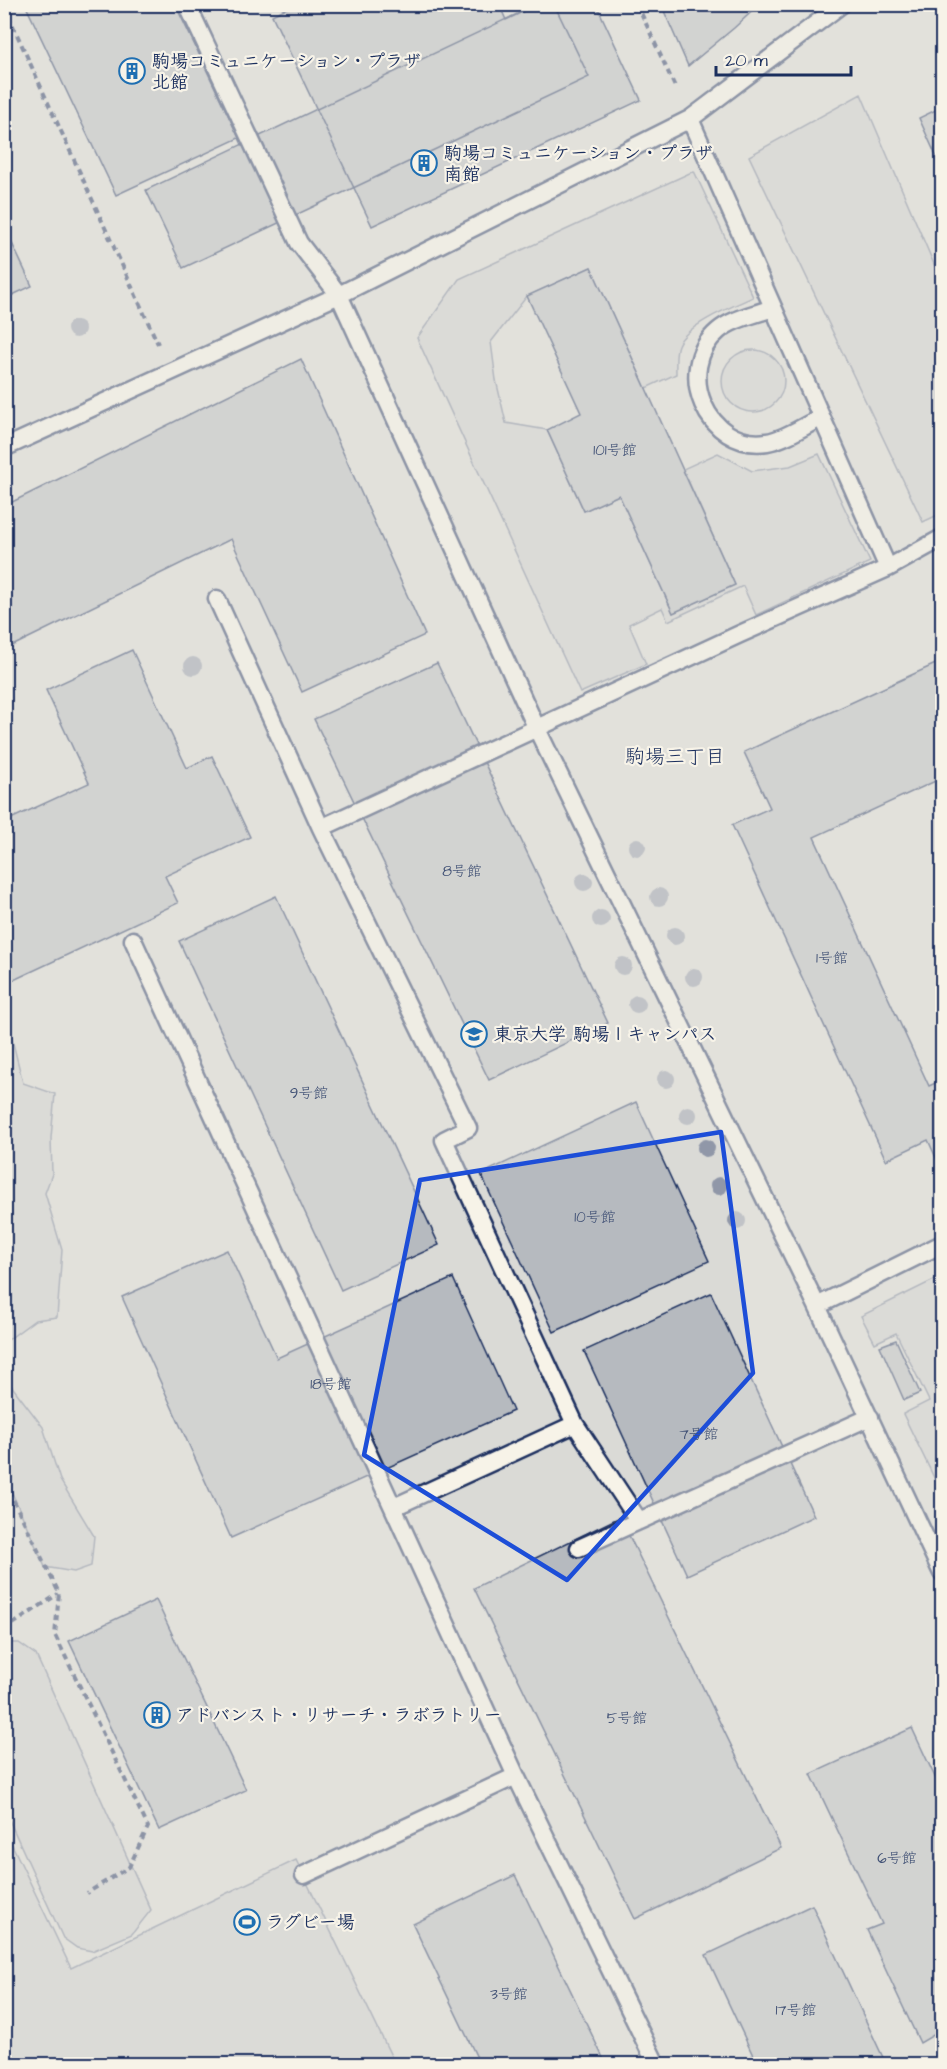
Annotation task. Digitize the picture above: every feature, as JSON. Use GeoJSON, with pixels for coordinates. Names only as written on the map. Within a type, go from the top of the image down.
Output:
{"type":"FeatureCollection","features":[{"type":"Feature","properties":{"kind":"lane"},"geometry":{"type":"LineString","coordinates":[[187,4],[299,243],[339,295],[537,729],[817,1306],[942,1573]]}},
{"type":"Feature","properties":{"kind":"lane"},"geometry":{"type":"LineString","coordinates":[[4,448],[339,295],[690,119],[842,4]]}},
{"type":"Feature","properties":{"kind":"lane"},"geometry":{"type":"LineString","coordinates":[[690,119],[888,568]]}},
{"type":"Feature","properties":{"kind":"lane"},"geometry":{"type":"LineString","coordinates":[[772,308],[735,320],[718,331],[705,346],[698,364],[697,384],[701,404],[712,421],[727,433],[746,441],[766,442],[785,437],[821,418]]}},
{"type":"Feature","properties":{"kind":"lane"},"geometry":{"type":"LineString","coordinates":[[321,828],[888,568],[942,537]]}},
{"type":"Feature","properties":{"kind":"lane"},"geometry":{"type":"LineString","coordinates":[[217,599],[321,828],[468,1128],[444,1140],[575,1424],[639,1521]]}},
{"type":"Feature","properties":{"kind":"lane"},"geometry":{"type":"LineString","coordinates":[[133,940],[516,1776],[656,2064]]}},
{"type":"Feature","properties":{"kind":"lane"},"geometry":{"type":"LineString","coordinates":[[817,1306],[942,1244]]}},
{"type":"Feature","properties":{"kind":"lane"},"geometry":{"type":"LineString","coordinates":[[579,1548],[870,1417]]}},
{"type":"Feature","properties":{"kind":"lane"},"geometry":{"type":"LineString","coordinates":[[394,1507],[575,1424]]}},
{"type":"Feature","properties":{"kind":"lane"},"geometry":{"type":"LineString","coordinates":[[303,1875],[516,1776]]}},
{"type":"Feature","properties":{"kind":"path"},"geometry":{"type":"LineString","coordinates":[[637,4],[661,57]]}},
{"type":"Feature","properties":{"kind":"path"},"geometry":{"type":"LineString","coordinates":[[4,6],[170,371]]}},
{"type":"Feature","properties":{"kind":"path"},"geometry":{"type":"LineString","coordinates":[[4,1481],[59,1593],[55,1635],[148,1827],[129,1867],[87,1893]]}},
{"type":"Feature","properties":{"kind":"path"},"geometry":{"type":"LineString","coordinates":[[4,1630],[59,1593]]}},
{"type":"Feature","properties":{"kind":"highlighted area"},"geometry":{"type":"Polygon","coordinates":[[[721,1132],[753,1373],[567,1580],[364,1455],[420,1180],[721,1132]]]}},
{"type":"Feature","properties":{"kind":"shaded area","name":"東京大学 駒場Ⅰキャンパス"},"geometry":{"type":"Polygon","coordinates":[[[5,5],[942,5],[942,2064],[5,2064],[5,5]]]}},
{"type":"Feature","properties":{"kind":"shaded area"},"geometry":{"type":"Polygon","coordinates":[[[861,94],[942,283],[942,513],[923,522],[749,156],[861,94]]]}},
{"type":"Feature","properties":{"kind":"shaded area"},"geometry":{"type":"Polygon","coordinates":[[[694,171],[753,297],[690,330],[678,345],[676,374],[646,388],[591,267],[527,296],[491,342],[496,380],[506,423],[547,430],[584,511],[619,495],[673,613],[735,585],[683,469],[718,453],[752,471],[790,466],[819,454],[870,562],[756,615],[743,586],[668,621],[662,608],[629,624],[646,664],[580,693],[417,338],[459,279],[694,171]]]}},
{"type":"Feature","properties":{"kind":"shaded area"},"geometry":{"type":"Polygon","coordinates":[[[747,350],[759,350],[775,359],[782,369],[784,381],[782,393],[775,403],[759,412],[747,412],[736,407],[727,398],[722,387],[722,375],[727,364],[736,355],[747,350]]]}},
{"type":"Feature","properties":{"kind":"shaded area"},"geometry":{"type":"Polygon","coordinates":[[[4,1027],[11,1035],[23,1083],[55,1094],[51,1138],[52,1174],[45,1193],[62,1250],[57,1317],[35,1320],[5,1342],[4,1027]]]}},
{"type":"Feature","properties":{"kind":"shaded area"},"geometry":{"type":"Polygon","coordinates":[[[942,1276],[942,1494],[903,1414],[929,1401],[896,1333],[875,1343],[861,1316],[942,1276]]]}},
{"type":"Feature","properties":{"kind":"shaded area"},"geometry":{"type":"Polygon","coordinates":[[[4,1376],[43,1427],[60,1480],[94,1536],[91,1566],[74,1572],[45,1567],[5,1477],[4,1376]]]}},
{"type":"Feature","properties":{"kind":"shaded area"},"geometry":{"type":"Polygon","coordinates":[[[5,1643],[19,1643],[36,1655],[151,1910],[132,1934],[92,1951],[77,1948],[63,1938],[5,1811],[5,1643]]]}},
{"type":"Feature","properties":{"kind":"shaded area","name":"ラグビー場"},"geometry":{"type":"Polygon","coordinates":[[[4,1828],[71,1968],[296,1860],[395,2064],[5,2064],[4,1828]]]}},
{"type":"Feature","properties":{"kind":"building","name":"駒場コミュニケーション・プラザ 北館"},"geometry":{"type":"Polygon","coordinates":[[[25,4],[175,4],[239,138],[116,195],[25,4]]]}},
{"type":"Feature","properties":{"kind":"building","name":"駒場コミュニケーション・プラザ 南館"},"geometry":{"type":"Polygon","coordinates":[[[295,4],[499,4],[506,20],[539,4],[596,4],[641,100],[372,226],[272,15],[295,4]]]}},
{"type":"Feature","properties":{"kind":"building"},"geometry":{"type":"Polygon","coordinates":[[[538,4],[554,4],[589,77],[183,268],[146,190],[538,4]]]}},
{"type":"Feature","properties":{"kind":"building"},"geometry":{"type":"Polygon","coordinates":[[[661,4],[760,4],[688,66],[661,4]]]}},
{"type":"Feature","properties":{"kind":"building"},"geometry":{"type":"Polygon","coordinates":[[[942,107],[942,169],[919,118],[942,107]]]}},
{"type":"Feature","properties":{"kind":"building"},"geometry":{"type":"Polygon","coordinates":[[[4,226],[32,286],[4,299],[4,226]]]}},
{"type":"Feature","properties":{"kind":"building"},"geometry":{"type":"Polygon","coordinates":[[[591,267],[735,585],[673,613],[619,495],[584,511],[547,430],[581,413],[527,296],[591,267]]]}},
{"type":"Feature","properties":{"kind":"building"},"geometry":{"type":"Polygon","coordinates":[[[301,359],[425,635],[302,692],[231,539],[4,650],[4,506],[301,359]]]}},
{"type":"Feature","properties":{"kind":"building"},"geometry":{"type":"Polygon","coordinates":[[[132,650],[187,768],[212,756],[250,837],[165,876],[178,903],[5,984],[4,822],[89,783],[46,690],[132,650]]]}},
{"type":"Feature","properties":{"kind":"building"},"geometry":{"type":"Polygon","coordinates":[[[942,661],[942,778],[814,837],[929,1086],[942,1080],[942,1171],[928,1140],[886,1160],[732,825],[770,808],[744,752],[942,661]]]}},
{"type":"Feature","properties":{"kind":"building"},"geometry":{"type":"Polygon","coordinates":[[[437,663],[608,1023],[489,1080],[314,719],[437,663]]]}},
{"type":"Feature","properties":{"kind":"building"},"geometry":{"type":"Polygon","coordinates":[[[276,896],[439,1245],[341,1290],[179,941],[276,896]]]}},
{"type":"Feature","properties":{"kind":"building"},"geometry":{"type":"Polygon","coordinates":[[[636,1102],[709,1261],[554,1332],[481,1174],[636,1102]]]}},
{"type":"Feature","properties":{"kind":"building"},"geometry":{"type":"Polygon","coordinates":[[[227,1250],[277,1358],[453,1278],[513,1411],[231,1538],[122,1297],[227,1250]]]}},
{"type":"Feature","properties":{"kind":"building"},"geometry":{"type":"Polygon","coordinates":[[[711,1293],[814,1516],[687,1575],[584,1351],[711,1293]]]}},
{"type":"Feature","properties":{"kind":"building"},"geometry":{"type":"Polygon","coordinates":[[[896,1340],[920,1393],[904,1400],[880,1346],[896,1340]]]}},
{"type":"Feature","properties":{"kind":"building"},"geometry":{"type":"Polygon","coordinates":[[[620,1517],[781,1848],[635,1919],[474,1588],[620,1517]]]}},
{"type":"Feature","properties":{"kind":"building","name":"アドバンスト・リサーチ・ラボラトリー"},"geometry":{"type":"Polygon","coordinates":[[[156,1600],[246,1790],[159,1830],[69,1641],[156,1600]]]}},
{"type":"Feature","properties":{"kind":"building"},"geometry":{"type":"Polygon","coordinates":[[[912,1728],[942,1792],[942,2050],[935,2034],[920,2043],[867,1930],[882,1924],[811,1774],[912,1728]]]}},
{"type":"Feature","properties":{"kind":"building"},"geometry":{"type":"Polygon","coordinates":[[[515,1875],[606,2064],[480,2064],[413,1924],[515,1875]]]}},
{"type":"Feature","properties":{"kind":"building"},"geometry":{"type":"Polygon","coordinates":[[[812,1905],[886,2064],[757,2064],[706,1955],[812,1905]]]}},
{"type":"Feature","properties":{"kind":"place","name":"駒場コミュニケーション・プラザ 北館"},"geometry":{"type":"Point","coordinates":[132,71]}},
{"type":"Feature","properties":{"kind":"place","name":"駒場コミュニケーション・プラザ 南館"},"geometry":{"type":"Point","coordinates":[424,163]}},
{"type":"Feature","properties":{"kind":"place","name":"東京大学 駒場Ⅰキャンパス"},"geometry":{"type":"Point","coordinates":[474,1034]}},
{"type":"Feature","properties":{"kind":"place","name":"アドバンスト・リサーチ・ラボラトリー"},"geometry":{"type":"Point","coordinates":[157,1715]}},
{"type":"Feature","properties":{"kind":"place","name":"ラグビー場"},"geometry":{"type":"Point","coordinates":[247,1922]}},
{"type":"Feature","properties":{"kind":"district","name":"駒場三丁目"},"geometry":{"type":"Point","coordinates":[675,757]}}]}
